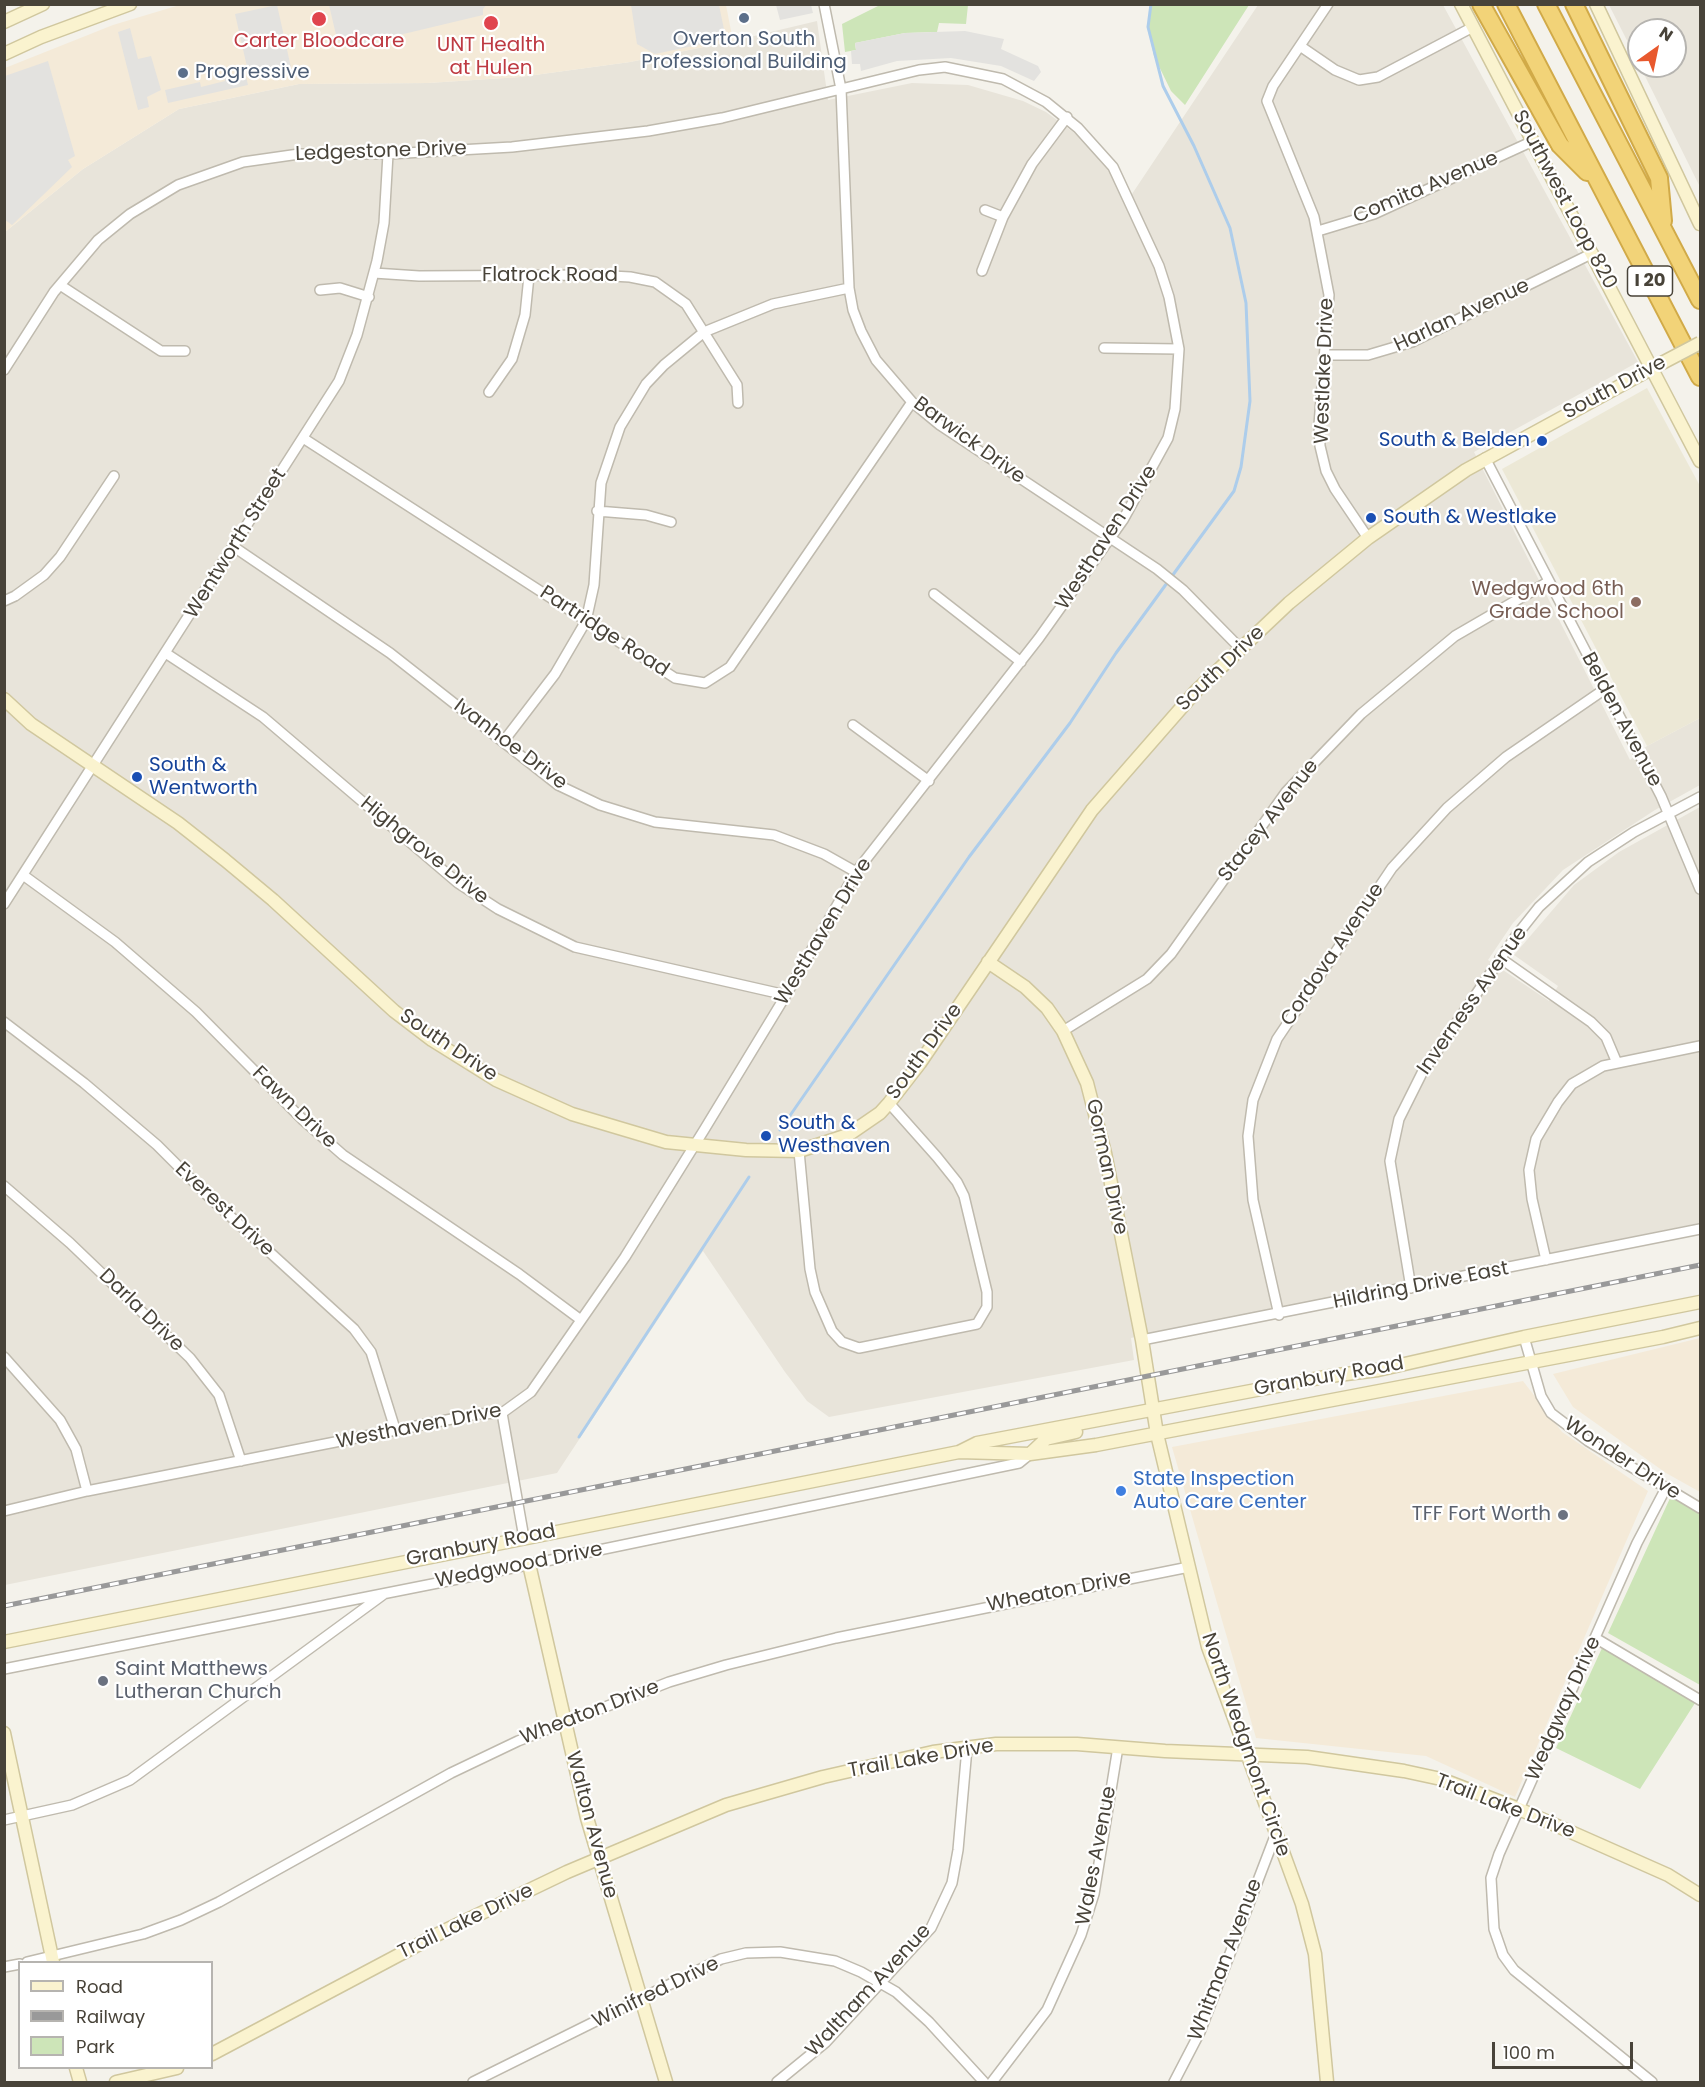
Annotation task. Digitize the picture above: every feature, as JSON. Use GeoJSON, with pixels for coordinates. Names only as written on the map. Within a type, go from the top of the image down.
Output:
{"type":"FeatureCollection","features":[{"type":"Feature","properties":{"kind":"highway"},"geometry":{"type":"LineString","coordinates":[[1480,4],[1560,145],[1599,184]]}},
{"type":"Feature","properties":{"kind":"highway","name":"I 20"},"geometry":{"type":"LineString","coordinates":[[1506,4],[1701,377]]}},
{"type":"Feature","properties":{"kind":"highway","name":"I 20"},"geometry":{"type":"LineString","coordinates":[[1546,4],[1701,300]]}},
{"type":"Feature","properties":{"kind":"highway"},"geometry":{"type":"LineString","coordinates":[[1574,4],[1659,178],[1664,231]]}},
{"type":"Feature","properties":{"kind":"street"},"geometry":{"type":"LineString","coordinates":[[4,22],[43,4]]}},
{"type":"Feature","properties":{"kind":"street"},"geometry":{"type":"LineString","coordinates":[[6,50],[130,4]]}},
{"type":"Feature","properties":{"kind":"street","name":"Barwick Drive"},"geometry":{"type":"LineString","coordinates":[[824,4],[841,89],[849,288],[853,310],[876,360],[912,402],[949,432],[1112,537],[1157,569],[1183,590],[1240,648]]}},
{"type":"Feature","properties":{"kind":"street","name":"Westlake Drive"},"geometry":{"type":"LineString","coordinates":[[1328,4],[1273,86],[1267,100],[1318,231],[1329,295],[1319,425],[1320,446],[1326,471],[1335,489],[1368,538]]}},
{"type":"Feature","properties":{"kind":"street","name":"Southwest Loop 820"},"geometry":{"type":"LineString","coordinates":[[1461,4],[1593,254],[1656,365],[1701,461]]}},
{"type":"Feature","properties":{"kind":"street"},"geometry":{"type":"LineString","coordinates":[[1596,4],[1701,224]]}},
{"type":"Feature","properties":{"kind":"street"},"geometry":{"type":"LineString","coordinates":[[1300,46],[1335,69],[1359,80],[1378,76],[1473,27]]}},
{"type":"Feature","properties":{"kind":"street","name":"Westhaven Drive"},"geometry":{"type":"LineString","coordinates":[[4,1511],[87,1491],[396,1432],[477,1414],[502,1413],[531,1392],[695,1146],[786,995],[856,872],[1021,662],[1112,537],[1140,493],[1168,438],[1175,409],[1179,349],[1169,297],[1159,266],[1122,184],[1108,161],[1067,117],[1046,102],[1003,79],[945,67],[919,70],[841,89]]}},
{"type":"Feature","properties":{"kind":"street","name":"Ledgestone Drive"},"geometry":{"type":"LineString","coordinates":[[4,370],[60,285],[106,234],[130,214],[178,185],[243,162],[299,153],[388,154],[512,147],[648,131],[722,118],[841,89]]}},
{"type":"Feature","properties":{"kind":"street"},"geometry":{"type":"LineString","coordinates":[[982,271],[1003,217],[1032,164],[1067,117]]}},
{"type":"Feature","properties":{"kind":"street","name":"Comita Avenue"},"geometry":{"type":"LineString","coordinates":[[1318,231],[1374,214],[1533,141]]}},
{"type":"Feature","properties":{"kind":"street","name":"Wentworth Street"},"geometry":{"type":"LineString","coordinates":[[4,904],[339,381],[369,297],[384,223],[388,154]]}},
{"type":"Feature","properties":{"kind":"street"},"geometry":{"type":"LineString","coordinates":[[985,210],[1003,217]]}},
{"type":"Feature","properties":{"kind":"street","name":"Harlan Avenue"},"geometry":{"type":"LineString","coordinates":[[1325,355],[1368,355],[1399,347],[1446,327],[1593,254]]}},
{"type":"Feature","properties":{"kind":"street","name":"Flatrock Road"},"geometry":{"type":"LineString","coordinates":[[374,273],[593,275],[630,277],[656,282],[686,304],[736,385],[738,403]]}},
{"type":"Feature","properties":{"kind":"street"},"geometry":{"type":"LineString","coordinates":[[489,392],[512,359],[525,315],[529,276]]}},
{"type":"Feature","properties":{"kind":"street"},"geometry":{"type":"LineString","coordinates":[[60,285],[161,351],[185,351]]}},
{"type":"Feature","properties":{"kind":"street"},"geometry":{"type":"LineString","coordinates":[[321,290],[340,288],[369,297]]}},
{"type":"Feature","properties":{"kind":"street"},"geometry":{"type":"LineString","coordinates":[[502,742],[555,674],[586,621],[594,585],[597,510],[601,483],[631,406],[664,364],[704,332],[772,304],[849,288]]}},
{"type":"Feature","properties":{"kind":"street","name":"South Drive"},"geometry":{"type":"LineString","coordinates":[[4,699],[31,724],[178,823],[273,900],[386,1004],[464,1061],[535,1099],[626,1132],[695,1146],[781,1153],[799,1151],[848,1135],[880,1113],[889,1103],[911,1076],[1092,810],[1196,691],[1289,603],[1368,538],[1485,458],[1701,343]]}},
{"type":"Feature","properties":{"kind":"street"},"geometry":{"type":"LineString","coordinates":[[1104,348],[1179,349]]}},
{"type":"Feature","properties":{"kind":"street","name":"Partridge Road"},"geometry":{"type":"LineString","coordinates":[[303,438],[675,678],[705,683],[719,677],[730,667],[792,580],[912,402]]}},
{"type":"Feature","properties":{"kind":"street","name":"Belden Avenue"},"geometry":{"type":"LineString","coordinates":[[1485,458],[1669,813],[1701,889]]}},
{"type":"Feature","properties":{"kind":"street"},"geometry":{"type":"LineString","coordinates":[[4,601],[15,596],[44,575],[60,557],[114,476]]}},
{"type":"Feature","properties":{"kind":"street"},"geometry":{"type":"LineString","coordinates":[[597,510],[646,515],[670,522]]}},
{"type":"Feature","properties":{"kind":"street","name":"Ivanhoe Drive"},"geometry":{"type":"LineString","coordinates":[[234,547],[390,653],[558,785],[617,812],[655,822],[774,835],[816,850],[856,872]]}},
{"type":"Feature","properties":{"kind":"street","name":"Stacey Avenue"},"geometry":{"type":"LineString","coordinates":[[1063,1031],[1148,979],[1172,954],[1286,792],[1361,714],[1455,636],[1548,582]]}},
{"type":"Feature","properties":{"kind":"street"},"geometry":{"type":"LineString","coordinates":[[934,594],[1021,662]]}},
{"type":"Feature","properties":{"kind":"street","name":"Highgrove Drive"},"geometry":{"type":"LineString","coordinates":[[166,654],[263,717],[458,883],[498,909],[575,947],[786,995]]}},
{"type":"Feature","properties":{"kind":"street","name":"Cordova Avenue"},"geometry":{"type":"LineString","coordinates":[[1279,1315],[1253,1200],[1248,1136],[1253,1100],[1277,1039],[1392,868],[1440,816],[1506,757],[1605,689]]}},
{"type":"Feature","properties":{"kind":"street"},"geometry":{"type":"LineString","coordinates":[[853,725],[928,781]]}},
{"type":"Feature","properties":{"kind":"street","name":"Inverness Avenue"},"geometry":{"type":"LineString","coordinates":[[1411,1288],[1390,1161],[1399,1119],[1422,1072],[1500,958],[1539,907],[1564,882],[1596,857],[1669,813],[1701,797]]}},
{"type":"Feature","properties":{"kind":"street","name":"Fawn Drive"},"geometry":{"type":"LineString","coordinates":[[23,875],[115,942],[196,1012],[303,1120],[343,1155],[519,1274],[581,1320]]}},
{"type":"Feature","properties":{"kind":"street"},"geometry":{"type":"LineString","coordinates":[[1500,958],[1591,1022],[1606,1037],[1617,1063]]}},
{"type":"Feature","properties":{"kind":"street","name":"Gorman Drive"},"geometry":{"type":"LineString","coordinates":[[988,962],[1025,987],[1047,1008],[1063,1031],[1087,1083],[1095,1110],[1142,1340],[1152,1408]]}},
{"type":"Feature","properties":{"kind":"street","name":"Everest Drive"},"geometry":{"type":"LineString","coordinates":[[4,1022],[84,1083],[157,1146],[214,1203],[354,1329],[375,1362],[396,1432]]}},
{"type":"Feature","properties":{"kind":"street"},"geometry":{"type":"LineString","coordinates":[[1546,1260],[1529,1170],[1536,1139],[1572,1084],[1603,1066],[1701,1046]]}},
{"type":"Feature","properties":{"kind":"street"},"geometry":{"type":"LineString","coordinates":[[799,1151],[810,1269],[815,1292],[829,1325],[842,1342],[859,1348],[971,1328],[977,1324],[987,1307],[987,1292],[972,1222],[957,1182],[889,1103]]}},
{"type":"Feature","properties":{"kind":"street","name":"Darla Drive"},"geometry":{"type":"LineString","coordinates":[[4,1186],[70,1243],[190,1358],[219,1395],[241,1461]]}},
{"type":"Feature","properties":{"kind":"street","name":"Hildring Drive East"},"geometry":{"type":"LineString","coordinates":[[1142,1340],[1279,1315],[1701,1229]]}},
{"type":"Feature","properties":{"kind":"street","name":"Granbury Road"},"geometry":{"type":"LineString","coordinates":[[959,1452],[976,1443],[1107,1419],[1152,1408],[1330,1376],[1378,1370],[1524,1337],[1701,1302]]}},
{"type":"Feature","properties":{"kind":"street","name":"Granbury Road"},"geometry":{"type":"LineString","coordinates":[[4,1642],[959,1452],[1030,1454],[1157,1434],[1701,1328]]}},
{"type":"Feature","properties":{"kind":"street","name":"Wonder Drive"},"geometry":{"type":"LineString","coordinates":[[1524,1337],[1541,1396],[1551,1413],[1576,1433],[1701,1508]]}},
{"type":"Feature","properties":{"kind":"street"},"geometry":{"type":"LineString","coordinates":[[4,1357],[60,1420],[76,1449],[87,1491]]}},
{"type":"Feature","properties":{"kind":"street","name":"North Wedgmont Circle"},"geometry":{"type":"LineString","coordinates":[[1152,1408],[1208,1647],[1245,1755],[1302,1904],[1315,1953],[1327,2082]]}},
{"type":"Feature","properties":{"kind":"street"},"geometry":{"type":"LineString","coordinates":[[502,1413],[524,1538]]}},
{"type":"Feature","properties":{"kind":"street"},"geometry":{"type":"LineString","coordinates":[[1030,1454],[1046,1438],[1084,1431],[1107,1419]]}},
{"type":"Feature","properties":{"kind":"street","name":"Wedgwood Drive"},"geometry":{"type":"LineString","coordinates":[[4,1669],[1019,1463],[1030,1454]]}},
{"type":"Feature","properties":{"kind":"street","name":"Wedgway Drive"},"geometry":{"type":"LineString","coordinates":[[1652,2082],[1534,1989],[1503,1955],[1494,1929],[1491,1878],[1499,1854],[1597,1639],[1637,1544],[1666,1488]]}},
{"type":"Feature","properties":{"kind":"street","name":"Walton Avenue"},"geometry":{"type":"LineString","coordinates":[[529,1564],[586,1818],[666,2082]]}},
{"type":"Feature","properties":{"kind":"street","name":"Wheaton Drive"},"geometry":{"type":"LineString","coordinates":[[52,1960],[143,1934],[181,1920],[219,1902],[451,1773],[564,1722],[669,1682],[726,1665],[836,1638],[1189,1567]]}},
{"type":"Feature","properties":{"kind":"street"},"geometry":{"type":"LineString","coordinates":[[4,1820],[72,1805],[130,1780],[385,1592]]}},
{"type":"Feature","properties":{"kind":"street"},"geometry":{"type":"LineString","coordinates":[[1597,1639],[1701,1700]]}},
{"type":"Feature","properties":{"kind":"street"},"geometry":{"type":"LineString","coordinates":[[4,1733],[52,1960]]}},
{"type":"Feature","properties":{"kind":"street","name":"Trail Lake Drive"},"geometry":{"type":"LineString","coordinates":[[213,2053],[444,1931],[599,1858],[726,1805],[776,1789],[933,1752],[967,1748],[1019,1744],[1118,1747],[1307,1757],[1404,1771],[1441,1779],[1519,1809],[1668,1875],[1701,1895]]}},
{"type":"Feature","properties":{"kind":"street","name":"Wales Avenue"},"geometry":{"type":"LineString","coordinates":[[992,2082],[1047,2010],[1081,1935],[1098,1872],[1118,1747]]}},
{"type":"Feature","properties":{"kind":"street","name":"Waltham Avenue"},"geometry":{"type":"LineString","coordinates":[[777,2082],[826,2042],[882,1984],[931,1928],[952,1883],[958,1850],[967,1748]]}},
{"type":"Feature","properties":{"kind":"street","name":"Whitman Avenue"},"geometry":{"type":"LineString","coordinates":[[1174,2082],[1200,2032],[1275,1836]]}},
{"type":"Feature","properties":{"kind":"street","name":"Winifred Drive"},"geometry":{"type":"LineString","coordinates":[[473,2082],[721,1959],[746,1953],[780,1952],[836,1961],[896,1992],[929,2022],[984,2082]]}},
{"type":"Feature","properties":{"kind":"street"},"geometry":{"type":"LineString","coordinates":[[116,2082],[169,2069]]}},
{"type":"Feature","properties":{"kind":"shaded area"},"geometry":{"type":"Polygon","coordinates":[[[183,4],[726,5],[733,41],[630,62],[520,77],[428,83],[299,84],[179,109],[83,169],[5,232],[5,68],[113,25],[183,4]]]}},
{"type":"Feature","properties":{"kind":"shaded area"},"geometry":{"type":"Polygon","coordinates":[[[487,4],[483,9],[483,15],[349,47],[337,39],[329,5],[487,4]]]}},
{"type":"Feature","properties":{"kind":"shaded area"},"geometry":{"type":"Polygon","coordinates":[[[277,5],[292,72],[250,80],[235,14],[277,5]]]}},
{"type":"Feature","properties":{"kind":"shaded area"},"geometry":{"type":"Polygon","coordinates":[[[631,5],[719,5],[726,39],[655,54],[637,44],[631,5]]]}},
{"type":"Feature","properties":{"kind":"shaded area"},"geometry":{"type":"Polygon","coordinates":[[[776,5],[811,5],[813,13],[780,20],[776,5]]]}},
{"type":"Feature","properties":{"kind":"shaded area"},"geometry":{"type":"Polygon","coordinates":[[[1258,5],[1443,5],[1638,362],[1474,452],[1630,760],[1647,746],[1700,718],[1700,785],[1655,810],[1563,870],[1513,923],[1488,960],[1549,1001],[1558,986],[1514,955],[1574,885],[1619,852],[1700,807],[1700,1223],[1148,1334],[1131,1338],[1134,1360],[829,1417],[807,1401],[703,1251],[557,1473],[5,1585],[5,232],[83,169],[179,109],[299,84],[428,83],[520,77],[630,62],[817,21],[828,100],[912,83],[968,85],[1023,101],[1046,112],[1081,138],[1130,197],[1258,5]]]}},
{"type":"Feature","properties":{"kind":"shaded area"},"geometry":{"type":"Polygon","coordinates":[[[1609,5],[1700,5],[1700,187],[1646,78],[1687,78],[1687,18],[1627,18],[1627,40],[1609,5]]]}},
{"type":"Feature","properties":{"kind":"shaded area"},"geometry":{"type":"Polygon","coordinates":[[[130,28],[138,59],[151,56],[161,90],[147,97],[149,107],[138,110],[118,32],[130,28]]]}},
{"type":"Feature","properties":{"kind":"shaded area"},"geometry":{"type":"Polygon","coordinates":[[[965,31],[1004,39],[1001,49],[1038,66],[1041,72],[1034,81],[1001,66],[951,58],[897,61],[861,71],[860,64],[852,64],[851,51],[856,50],[855,43],[905,33],[965,31]]]}},
{"type":"Feature","properties":{"kind":"shaded area"},"geometry":{"type":"Polygon","coordinates":[[[48,61],[75,156],[68,160],[72,167],[12,225],[4,219],[5,76],[48,61]]]}},
{"type":"Feature","properties":{"kind":"shaded area"},"geometry":{"type":"Polygon","coordinates":[[[245,72],[248,85],[168,103],[165,90],[200,82],[201,87],[225,81],[224,77],[245,72]]]}},
{"type":"Feature","properties":{"kind":"shaded area","name":"Wedgwood 6th Grade School"},"geometry":{"type":"Polygon","coordinates":[[[1647,388],[1700,486],[1700,718],[1647,746],[1502,469],[1647,388]]]}},
{"type":"Feature","properties":{"kind":"shaded area"},"geometry":{"type":"Polygon","coordinates":[[[1700,1338],[1700,1492],[1666,1473],[1573,1407],[1553,1374],[1700,1338]]]}},
{"type":"Feature","properties":{"kind":"shaded area"},"geometry":{"type":"Polygon","coordinates":[[[1523,1381],[1562,1432],[1648,1491],[1515,1797],[1426,1756],[1256,1738],[1172,1447],[1523,1381]]]}},
{"type":"Feature","properties":{"kind":"green space"},"geometry":{"type":"Polygon","coordinates":[[[880,5],[968,5],[966,24],[939,23],[937,32],[905,33],[855,43],[856,50],[845,52],[842,24],[880,5]]]}},
{"type":"Feature","properties":{"kind":"green space"},"geometry":{"type":"Polygon","coordinates":[[[1151,5],[1249,5],[1185,105],[1171,91],[1154,56],[1148,29],[1151,5]]]}},
{"type":"Feature","properties":{"kind":"green space"},"geometry":{"type":"Polygon","coordinates":[[[1671,1496],[1700,1512],[1700,1685],[1608,1633],[1671,1496]]]}},
{"type":"Feature","properties":{"kind":"green space"},"geometry":{"type":"Polygon","coordinates":[[[1602,1648],[1695,1703],[1640,1789],[1556,1748],[1602,1648]]]}},
{"type":"Feature","properties":{"kind":"waterway"},"geometry":{"type":"LineString","coordinates":[[780,1130],[969,857],[1070,723],[1116,653],[1234,491],[1241,467],[1250,401],[1246,303],[1230,228],[1194,146],[1163,86],[1148,27],[1151,4]]}},
{"type":"Feature","properties":{"kind":"waterway"},"geometry":{"type":"LineString","coordinates":[[579,1437],[749,1177]]}},
{"type":"Feature","properties":{"kind":"railway"},"geometry":{"type":"LineString","coordinates":[[4,1606],[1700,1265]]}},
{"type":"Feature","properties":{"kind":"place","name":"Overton South Professional Building"},"geometry":{"type":"Point","coordinates":[744,18]}},
{"type":"Feature","properties":{"kind":"place","name":"Carter Bloodcare"},"geometry":{"type":"Point","coordinates":[319,19]}},
{"type":"Feature","properties":{"kind":"place","name":"UNT Health at Hulen"},"geometry":{"type":"Point","coordinates":[491,23]}},
{"type":"Feature","properties":{"kind":"place","name":"Progressive"},"geometry":{"type":"Point","coordinates":[183,73]}},
{"type":"Feature","properties":{"kind":"place","name":"South & Belden"},"geometry":{"type":"Point","coordinates":[1542,441]}},
{"type":"Feature","properties":{"kind":"place","name":"South & Westlake"},"geometry":{"type":"Point","coordinates":[1371,518]}},
{"type":"Feature","properties":{"kind":"place","name":"Wedgwood 6th Grade School"},"geometry":{"type":"Point","coordinates":[1636,602]}},
{"type":"Feature","properties":{"kind":"place","name":"South & Wentworth"},"geometry":{"type":"Point","coordinates":[137,777]}},
{"type":"Feature","properties":{"kind":"place","name":"South & Westhaven"},"geometry":{"type":"Point","coordinates":[766,1136]}},
{"type":"Feature","properties":{"kind":"place","name":"State Inspection Auto Care Center"},"geometry":{"type":"Point","coordinates":[1121,1491]}},
{"type":"Feature","properties":{"kind":"place","name":"TFF Fort Worth"},"geometry":{"type":"Point","coordinates":[1563,1515]}},
{"type":"Feature","properties":{"kind":"place","name":"Saint Matthews Lutheran Church"},"geometry":{"type":"Point","coordinates":[103,1681]}}]}
